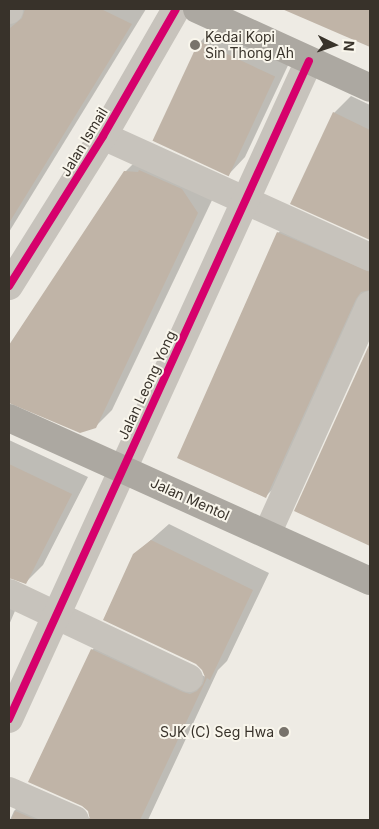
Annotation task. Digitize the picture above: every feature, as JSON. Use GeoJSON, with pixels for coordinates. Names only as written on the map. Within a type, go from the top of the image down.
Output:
{"type":"FeatureCollection","features":[{"type":"Feature","properties":{"kind":"main road"},"geometry":{"type":"LineString","coordinates":[[197,9],[370,88]]}},
{"type":"Feature","properties":{"kind":"main road","name":"Jalan Mentol"},"geometry":{"type":"LineString","coordinates":[[9,418],[370,582]]}},
{"type":"Feature","properties":{"kind":"street","name":"Jalan Ismail"},"geometry":{"type":"LineString","coordinates":[[9,286],[103,136],[176,9]]}},
{"type":"Feature","properties":{"kind":"street","name":"Jalan Leong Yong"},"geometry":{"type":"LineString","coordinates":[[9,719],[16,685],[56,615],[309,61]]}},
{"type":"Feature","properties":{"kind":"street"},"geometry":{"type":"LineString","coordinates":[[103,136],[370,257]]}},
{"type":"Feature","properties":{"kind":"street"},"geometry":{"type":"LineString","coordinates":[[267,534],[370,305]]}},
{"type":"Feature","properties":{"kind":"street"},"geometry":{"type":"LineString","coordinates":[[9,593],[189,678]]}},
{"type":"Feature","properties":{"kind":"street"},"geometry":{"type":"LineString","coordinates":[[9,791],[75,820]]}},
{"type":"Feature","properties":{"kind":"building"},"geometry":{"type":"Polygon","coordinates":[[[25,9],[101,9],[132,24],[9,223],[9,29],[22,18],[25,9]]]}},
{"type":"Feature","properties":{"kind":"building"},"geometry":{"type":"Polygon","coordinates":[[[282,9],[370,9],[370,47],[282,9]]]}},
{"type":"Feature","properties":{"kind":"building"},"geometry":{"type":"Polygon","coordinates":[[[199,41],[275,76],[229,176],[153,141],[199,41]]]}},
{"type":"Feature","properties":{"kind":"building"},"geometry":{"type":"Polygon","coordinates":[[[333,112],[370,130],[370,240],[290,204],[333,112]]]}},
{"type":"Feature","properties":{"kind":"building"},"geometry":{"type":"Polygon","coordinates":[[[139,170],[182,189],[198,213],[96,428],[80,433],[9,403],[9,345],[124,171],[138,172],[139,170]]]}},
{"type":"Feature","properties":{"kind":"building"},"geometry":{"type":"Polygon","coordinates":[[[277,232],[370,272],[370,290],[361,292],[356,299],[266,498],[177,458],[277,232]]]}},
{"type":"Feature","properties":{"kind":"building"},"geometry":{"type":"Polygon","coordinates":[[[370,343],[370,546],[294,511],[370,343]]]}},
{"type":"Feature","properties":{"kind":"building"},"geometry":{"type":"Polygon","coordinates":[[[9,464],[72,494],[26,584],[9,578],[9,464]]]}},
{"type":"Feature","properties":{"kind":"building"},"geometry":{"type":"Polygon","coordinates":[[[151,540],[253,590],[210,680],[207,678],[140,820],[90,820],[88,811],[82,806],[28,782],[91,649],[190,694],[197,691],[203,684],[205,677],[202,670],[196,664],[103,620],[133,554],[151,540]]]}},
{"type":"Feature","properties":{"kind":"building"},"geometry":{"type":"Polygon","coordinates":[[[15,811],[37,820],[11,820],[15,811]]]}},
{"type":"Feature","properties":{"kind":"cycle path"},"geometry":{"type":"LineString","coordinates":[[9,286],[103,136],[176,9]]}},
{"type":"Feature","properties":{"kind":"cycle path"},"geometry":{"type":"LineString","coordinates":[[9,719],[309,61]]}},
{"type":"Feature","properties":{"kind":"place","name":"Kedai Kopi Sin Thong Ah"},"geometry":{"type":"Point","coordinates":[195,45]}},
{"type":"Feature","properties":{"kind":"place","name":"SJK (C) Seg Hwa"},"geometry":{"type":"Point","coordinates":[284,732]}}]}
